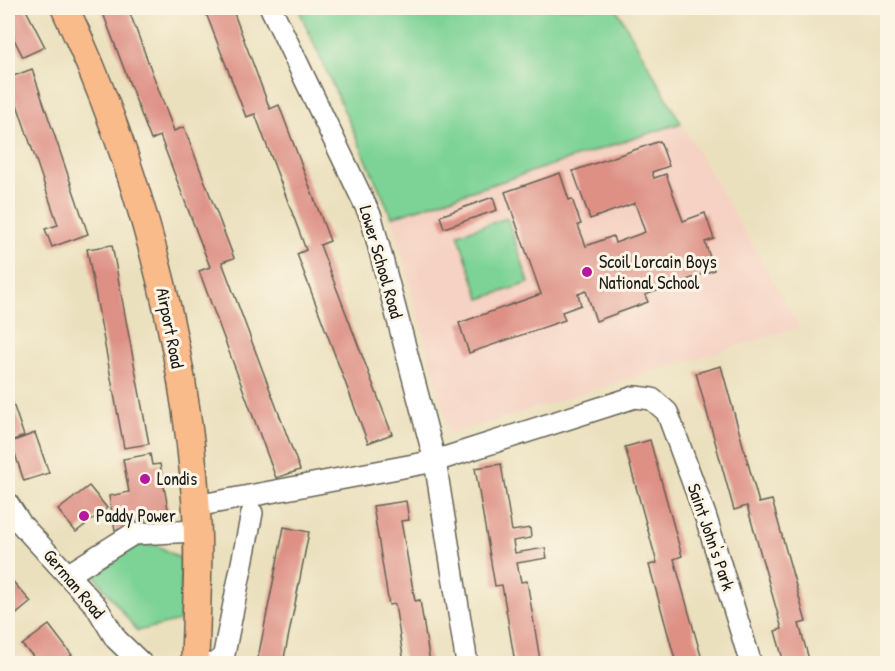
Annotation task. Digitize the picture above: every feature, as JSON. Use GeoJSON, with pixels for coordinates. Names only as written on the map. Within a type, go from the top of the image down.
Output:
{"type":"FeatureCollection","features":[{"type":"Feature","properties":{"kind":"main road","name":"Airport Road"},"geometry":{"type":"LineString","coordinates":[[65,8],[98,88],[149,235],[168,309],[177,360],[197,518],[195,663]]}},
{"type":"Feature","properties":{"kind":"street","name":"Lower School Road"},"geometry":{"type":"LineString","coordinates":[[271,8],[372,217],[435,461]]}},
{"type":"Feature","properties":{"kind":"street","name":"Saint John's Park"},"geometry":{"type":"LineString","coordinates":[[435,461],[635,397],[652,399],[667,412],[706,518],[751,663]]}},
{"type":"Feature","properties":{"kind":"street"},"geometry":{"type":"LineString","coordinates":[[69,574],[133,534],[435,461],[467,663]]}},
{"type":"Feature","properties":{"kind":"street","name":"German Road"},"geometry":{"type":"LineString","coordinates":[[8,504],[21,524],[96,606],[116,639],[142,663]]}},
{"type":"Feature","properties":{"kind":"street"},"geometry":{"type":"LineString","coordinates":[[213,663],[223,659],[252,513]]}},
{"type":"Feature","properties":{"kind":"shaded area","name":"Scoil Lorcain Boys National School"},"geometry":{"type":"Polygon","coordinates":[[[681,123],[800,327],[450,434],[392,217],[681,123]]]}},
{"type":"Feature","properties":{"kind":"green space"},"geometry":{"type":"Polygon","coordinates":[[[298,8],[616,8],[681,123],[392,217],[298,8]]]}},
{"type":"Feature","properties":{"kind":"green space"},"geometry":{"type":"Polygon","coordinates":[[[507,218],[529,283],[480,299],[458,234],[507,218]]]}},
{"type":"Feature","properties":{"kind":"green space"},"geometry":{"type":"Polygon","coordinates":[[[138,545],[157,545],[182,560],[180,621],[137,631],[91,571],[138,545]]]}},
{"type":"Feature","properties":{"kind":"building"},"geometry":{"type":"Polygon","coordinates":[[[8,8],[25,8],[45,47],[23,57],[8,27],[8,8]]]}},
{"type":"Feature","properties":{"kind":"building"},"geometry":{"type":"Polygon","coordinates":[[[101,8],[128,8],[174,131],[184,127],[234,258],[222,262],[300,470],[276,478],[199,271],[210,267],[160,136],[151,140],[101,8]]]}},
{"type":"Feature","properties":{"kind":"building"},"geometry":{"type":"Polygon","coordinates":[[[204,8],[232,8],[270,109],[279,105],[330,241],[320,245],[392,434],[368,443],[297,254],[306,250],[255,114],[246,117],[204,8]]]}},
{"type":"Feature","properties":{"kind":"building"},"geometry":{"type":"Polygon","coordinates":[[[32,69],[88,234],[52,247],[45,229],[58,225],[8,78],[32,69]]]}},
{"type":"Feature","properties":{"kind":"building"},"geometry":{"type":"Polygon","coordinates":[[[660,141],[669,166],[652,172],[654,178],[666,174],[683,221],[705,213],[714,239],[705,242],[714,270],[645,295],[648,302],[596,321],[586,291],[578,294],[581,305],[562,312],[565,320],[469,353],[459,323],[541,294],[505,192],[560,173],[569,200],[572,199],[581,224],[578,225],[586,246],[613,236],[615,243],[645,232],[635,203],[590,219],[573,171],[660,141]]]}},
{"type":"Feature","properties":{"kind":"building"},"geometry":{"type":"Polygon","coordinates":[[[493,197],[497,210],[444,228],[440,216],[493,197]]]}},
{"type":"Feature","properties":{"kind":"building"},"geometry":{"type":"Polygon","coordinates":[[[112,245],[149,444],[124,448],[87,249],[112,245]]]}},
{"type":"Feature","properties":{"kind":"building"},"geometry":{"type":"Polygon","coordinates":[[[721,366],[759,503],[772,500],[806,622],[799,624],[810,663],[784,663],[775,631],[782,629],[747,506],[734,510],[696,373],[721,366]]]}},
{"type":"Feature","properties":{"kind":"building"},"geometry":{"type":"Polygon","coordinates":[[[8,389],[24,436],[8,442],[8,389]]]}},
{"type":"Feature","properties":{"kind":"building"},"geometry":{"type":"Polygon","coordinates":[[[35,433],[49,473],[24,481],[11,442],[35,433]]]}},
{"type":"Feature","properties":{"kind":"building"},"geometry":{"type":"Polygon","coordinates":[[[650,440],[682,556],[674,559],[703,663],[676,663],[649,565],[657,563],[625,447],[650,440]]]}},
{"type":"Feature","properties":{"kind":"building","name":"Londis"},"geometry":{"type":"Polygon","coordinates":[[[150,454],[152,465],[160,464],[170,520],[115,530],[109,496],[129,492],[123,459],[150,454]]]}},
{"type":"Feature","properties":{"kind":"building"},"geometry":{"type":"Polygon","coordinates":[[[501,464],[512,531],[530,528],[531,538],[513,541],[515,553],[545,548],[547,558],[517,563],[521,582],[527,581],[540,660],[533,661],[533,663],[515,663],[502,585],[495,586],[475,468],[501,464]]]}},
{"type":"Feature","properties":{"kind":"building"},"geometry":{"type":"Polygon","coordinates":[[[89,486],[107,508],[76,532],[58,510],[89,486]]]}},
{"type":"Feature","properties":{"kind":"building"},"geometry":{"type":"Polygon","coordinates":[[[406,501],[409,520],[401,521],[415,601],[420,600],[430,663],[404,663],[395,604],[389,605],[373,506],[406,501]]]}},
{"type":"Feature","properties":{"kind":"building"},"geometry":{"type":"Polygon","coordinates":[[[284,527],[309,532],[294,609],[283,663],[257,663],[284,527]]]}},
{"type":"Feature","properties":{"kind":"building"},"geometry":{"type":"Polygon","coordinates":[[[8,576],[31,602],[8,621],[8,576]]]}},
{"type":"Feature","properties":{"kind":"building"},"geometry":{"type":"Polygon","coordinates":[[[49,625],[72,655],[61,663],[40,663],[22,645],[49,625]]]}},
{"type":"Feature","properties":{"kind":"place","name":"Scoil Lorcain Boys National School"},"geometry":{"type":"Point","coordinates":[587,272]}},
{"type":"Feature","properties":{"kind":"place","name":"Londis"},"geometry":{"type":"Point","coordinates":[145,479]}},
{"type":"Feature","properties":{"kind":"place","name":"Paddy Power"},"geometry":{"type":"Point","coordinates":[84,516]}}]}
